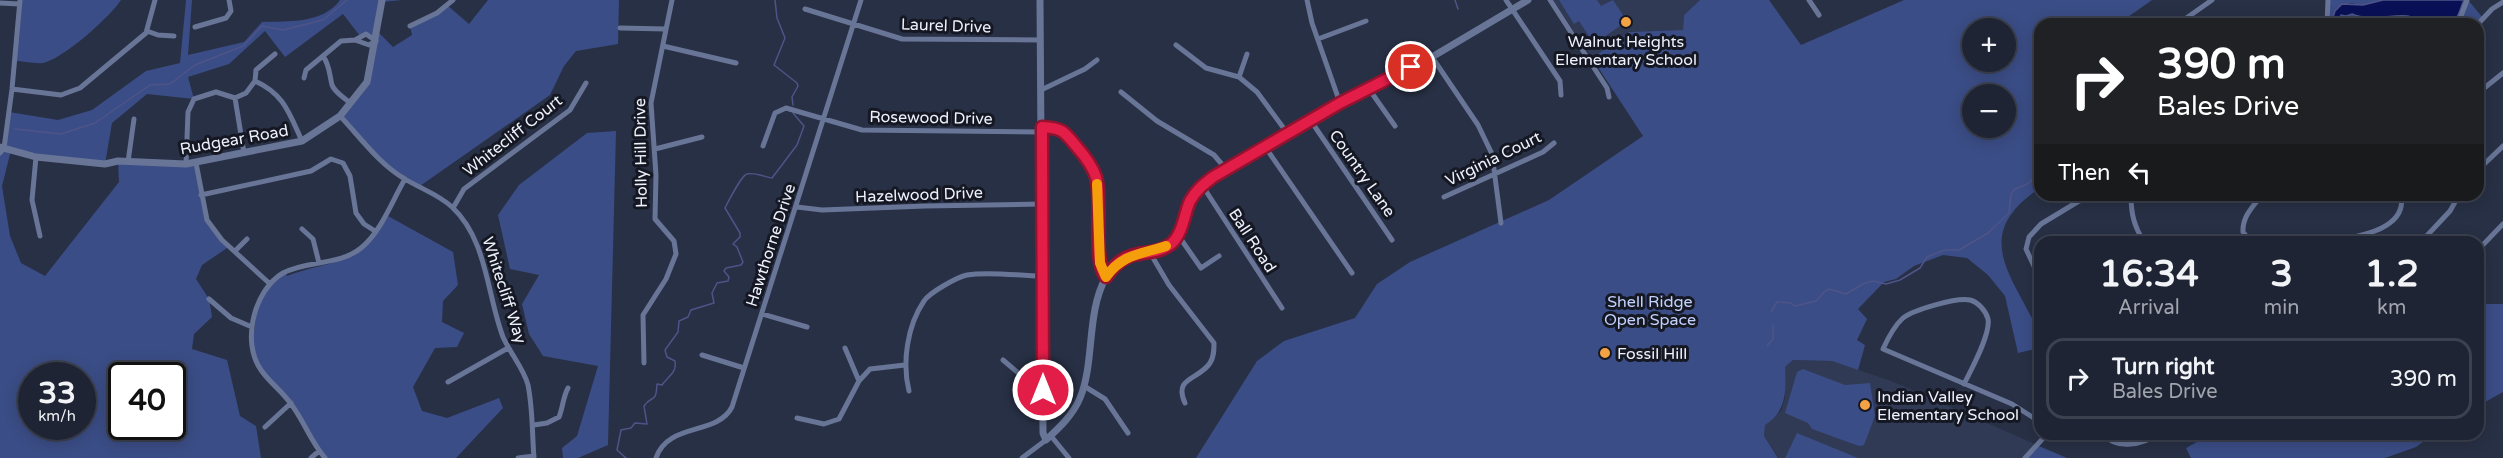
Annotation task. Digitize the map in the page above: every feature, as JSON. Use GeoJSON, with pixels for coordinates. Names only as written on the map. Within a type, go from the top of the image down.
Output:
{"type":"FeatureCollection","features":[{"type":"Feature","properties":{"kind":"street"},"geometry":{"type":"LineString","coordinates":[[12,89],[55,95],[75,91],[142,37],[147,31],[155,0]]}},
{"type":"Feature","properties":{"kind":"street"},"geometry":{"type":"LineString","coordinates":[[195,27],[226,18],[231,11],[229,0]]}},
{"type":"Feature","properties":{"kind":"street","name":"Rudgear Road"},"geometry":{"type":"LineString","coordinates":[[1,149],[36,157],[105,164],[128,162],[186,164],[302,141],[340,116],[367,82],[382,0]]}},
{"type":"Feature","properties":{"kind":"street"},"geometry":{"type":"LineString","coordinates":[[410,26],[437,13],[453,0]]}},
{"type":"Feature","properties":{"kind":"street","name":"Holly Hill Drive"},"geometry":{"type":"LineString","coordinates":[[644,363],[643,315],[666,279],[676,254],[674,241],[655,219],[655,149],[651,103],[672,0]]}},
{"type":"Feature","properties":{"kind":"street","name":"Hawthorne Drive"},"geometry":{"type":"LineString","coordinates":[[656,458],[666,441],[726,416],[732,407],[861,0]]}},
{"type":"Feature","properties":{"kind":"street"},"geometry":{"type":"LineString","coordinates":[[1040,0],[1043,433],[1069,458]]}},
{"type":"Feature","properties":{"kind":"street"},"geometry":{"type":"LineString","coordinates":[[1307,0],[1340,103]]}},
{"type":"Feature","properties":{"kind":"street"},"geometry":{"type":"LineString","coordinates":[[1506,0],[1560,81],[1562,95]]}},
{"type":"Feature","properties":{"kind":"street"},"geometry":{"type":"LineString","coordinates":[[1022,458],[1048,438],[1074,409],[1084,386],[1090,337],[1106,277],[1118,263],[1127,257],[1169,245],[1178,235],[1191,199],[1202,185],[1340,103],[1432,57],[1528,0]]}},
{"type":"Feature","properties":{"kind":"street"},"geometry":{"type":"LineString","coordinates":[[1550,0],[1607,88],[1609,97]]}},
{"type":"Feature","properties":{"kind":"street"},"geometry":{"type":"LineString","coordinates":[[1809,0],[1819,15]]}},
{"type":"Feature","properties":{"kind":"street"},"geometry":{"type":"LineString","coordinates":[[2186,18],[2212,0]]}},
{"type":"Feature","properties":{"kind":"street"},"geometry":{"type":"LineString","coordinates":[[2327,18],[2328,0]]}},
{"type":"Feature","properties":{"kind":"street"},"geometry":{"type":"LineString","coordinates":[[2460,18],[2467,0]]}},
{"type":"Feature","properties":{"kind":"street"},"geometry":{"type":"LineString","coordinates":[[0,3],[20,2],[12,89],[1,149]]}},
{"type":"Feature","properties":{"kind":"street"},"geometry":{"type":"LineString","coordinates":[[2484,18],[2503,2]]}},
{"type":"Feature","properties":{"kind":"street","name":"Laurel Drive"},"geometry":{"type":"LineString","coordinates":[[805,9],[902,39],[1040,40]]}},
{"type":"Feature","properties":{"kind":"street"},"geometry":{"type":"LineString","coordinates":[[1318,39],[1366,21]]}},
{"type":"Feature","properties":{"kind":"street"},"geometry":{"type":"LineString","coordinates":[[620,28],[665,29]]}},
{"type":"Feature","properties":{"kind":"street"},"geometry":{"type":"LineString","coordinates":[[147,31],[158,35],[174,36]]}},
{"type":"Feature","properties":{"kind":"street"},"geometry":{"type":"LineString","coordinates":[[304,78],[306,70],[341,41],[355,40],[369,45],[376,41],[366,34],[355,40]]}},
{"type":"Feature","properties":{"kind":"street"},"geometry":{"type":"LineString","coordinates":[[1176,45],[1206,68],[1239,77],[1257,92],[1288,134]]}},
{"type":"Feature","properties":{"kind":"street"},"geometry":{"type":"LineString","coordinates":[[663,46],[736,63]]}},
{"type":"Feature","properties":{"kind":"street"},"geometry":{"type":"LineString","coordinates":[[186,164],[188,112],[194,99],[216,92],[235,98],[246,93],[255,81],[256,70],[275,54]]}},
{"type":"Feature","properties":{"kind":"street"},"geometry":{"type":"LineString","coordinates":[[1239,77],[1248,54]]}},
{"type":"Feature","properties":{"kind":"street"},"geometry":{"type":"LineString","coordinates":[[323,56],[330,66],[332,86],[350,103]]}},
{"type":"Feature","properties":{"kind":"street"},"geometry":{"type":"LineString","coordinates":[[1432,57],[1478,125],[1492,154],[1501,223]]}},
{"type":"Feature","properties":{"kind":"street"},"geometry":{"type":"LineString","coordinates":[[1041,90],[1085,69],[1097,60]]}},
{"type":"Feature","properties":{"kind":"street"},"geometry":{"type":"LineString","coordinates":[[2484,88],[2503,73]]}},
{"type":"Feature","properties":{"kind":"street"},"geometry":{"type":"LineString","coordinates":[[255,81],[271,88],[285,103],[302,141]]}},
{"type":"Feature","properties":{"kind":"street","name":"Whitecliff Court"},"geometry":{"type":"LineString","coordinates":[[453,208],[464,189],[570,110],[586,82]]}},
{"type":"Feature","properties":{"kind":"street"},"geometry":{"type":"LineString","coordinates":[[1369,89],[1395,126]]}},
{"type":"Feature","properties":{"kind":"street"},"geometry":{"type":"LineString","coordinates":[[1121,92],[1157,121],[1214,155],[1226,170]]}},
{"type":"Feature","properties":{"kind":"street"},"geometry":{"type":"LineString","coordinates":[[235,98],[244,153]]}},
{"type":"Feature","properties":{"kind":"street","name":"Rosewood Drive"},"geometry":{"type":"LineString","coordinates":[[763,146],[775,113],[780,110],[795,110],[862,130],[1042,130],[1057,128],[1064,131],[1092,168],[1098,188],[1100,263],[1106,277]]}},
{"type":"Feature","properties":{"kind":"street","name":"Whitecliff Way"},"geometry":{"type":"LineString","coordinates":[[340,116],[385,164],[453,208],[475,239],[497,321],[508,348],[528,383],[534,424],[534,457]]}},
{"type":"Feature","properties":{"kind":"street"},"geometry":{"type":"LineString","coordinates":[[128,162],[135,119]]}},
{"type":"Feature","properties":{"kind":"street","name":"Country Lane"},"geometry":{"type":"LineString","coordinates":[[1311,121],[1392,240]]}},
{"type":"Feature","properties":{"kind":"street"},"geometry":{"type":"LineString","coordinates":[[655,149],[702,137]]}},
{"type":"Feature","properties":{"kind":"street","name":"Virginia Court"},"geometry":{"type":"LineString","coordinates":[[1444,197],[1543,152],[1554,143]]}},
{"type":"Feature","properties":{"kind":"street"},"geometry":{"type":"LineString","coordinates":[[2484,164],[2503,146]]}},
{"type":"Feature","properties":{"kind":"street"},"geometry":{"type":"LineString","coordinates":[[1266,148],[1352,273]]}},
{"type":"Feature","properties":{"kind":"street"},"geometry":{"type":"LineString","coordinates":[[36,157],[32,200],[40,236]]}},
{"type":"Feature","properties":{"kind":"street"},"geometry":{"type":"LineString","coordinates":[[201,195],[311,171],[331,159],[343,163],[350,176],[356,213],[364,225],[375,231]]}},
{"type":"Feature","properties":{"kind":"street"},"geometry":{"type":"LineString","coordinates":[[196,163],[207,220],[222,240],[236,250],[269,283]]}},
{"type":"Feature","properties":{"kind":"street"},"geometry":{"type":"LineString","coordinates":[[325,458],[291,403],[260,369],[252,350],[252,327],[257,306],[269,283],[285,272],[352,254],[368,241],[405,179]]}},
{"type":"Feature","properties":{"kind":"street","name":"Ball Road"},"geometry":{"type":"LineString","coordinates":[[1202,185],[1282,308]]}},
{"type":"Feature","properties":{"kind":"street"},"geometry":{"type":"LineString","coordinates":[[2034,266],[2026,249],[2029,237],[2041,224],[2079,201]]}},
{"type":"Feature","properties":{"kind":"street"},"geometry":{"type":"LineString","coordinates":[[2131,201],[2134,226],[2140,236]]}},
{"type":"Feature","properties":{"kind":"street"},"geometry":{"type":"LineString","coordinates":[[2246,236],[2243,232],[2244,222],[2250,208],[2256,201]]}},
{"type":"Feature","properties":{"kind":"street"},"geometry":{"type":"LineString","coordinates":[[2353,236],[2384,228],[2398,212],[2402,201]]}},
{"type":"Feature","properties":{"kind":"street"},"geometry":{"type":"LineString","coordinates":[[2427,236],[2450,211],[2456,201]]}},
{"type":"Feature","properties":{"kind":"street","name":"Hazelwood Drive"},"geometry":{"type":"LineString","coordinates":[[797,207],[822,210],[1042,204]]}},
{"type":"Feature","properties":{"kind":"street"},"geometry":{"type":"LineString","coordinates":[[2484,244],[2503,224]]}},
{"type":"Feature","properties":{"kind":"street"},"geometry":{"type":"LineString","coordinates":[[302,229],[313,239],[319,263]]}},
{"type":"Feature","properties":{"kind":"street"},"geometry":{"type":"LineString","coordinates":[[1178,235],[1201,268],[1219,256]]}},
{"type":"Feature","properties":{"kind":"street"},"geometry":{"type":"LineString","coordinates":[[236,250],[247,239]]}},
{"type":"Feature","properties":{"kind":"street"},"geometry":{"type":"LineString","coordinates":[[1149,251],[1169,285],[1214,343],[1210,363],[1182,387],[1180,393],[1185,403]]}},
{"type":"Feature","properties":{"kind":"street"},"geometry":{"type":"LineString","coordinates":[[909,391],[905,365],[910,333],[924,300],[951,282],[970,274],[1042,276]]}},
{"type":"Feature","properties":{"kind":"street"},"geometry":{"type":"LineString","coordinates":[[209,299],[231,318],[252,327]]}},
{"type":"Feature","properties":{"kind":"street"},"geometry":{"type":"LineString","coordinates":[[1964,384],[1986,334],[1988,320],[1981,306],[1970,300],[1958,300],[1904,317],[1892,330],[1883,349],[1964,384],[2012,404],[2034,418]]}},
{"type":"Feature","properties":{"kind":"street"},"geometry":{"type":"LineString","coordinates":[[762,314],[807,327]]}},
{"type":"Feature","properties":{"kind":"street"},"geometry":{"type":"LineString","coordinates":[[448,382],[508,348]]}},
{"type":"Feature","properties":{"kind":"street"},"geometry":{"type":"LineString","coordinates":[[845,348],[859,381]]}},
{"type":"Feature","properties":{"kind":"street"},"geometry":{"type":"LineString","coordinates":[[702,355],[744,368]]}},
{"type":"Feature","properties":{"kind":"street"},"geometry":{"type":"LineString","coordinates":[[1003,360],[1030,383],[1043,390]]}},
{"type":"Feature","properties":{"kind":"street"},"geometry":{"type":"LineString","coordinates":[[797,418],[824,424],[840,419],[859,381],[870,369],[905,365]]}},
{"type":"Feature","properties":{"kind":"street"},"geometry":{"type":"LineString","coordinates":[[1084,386],[1105,399],[1128,433]]}},
{"type":"Feature","properties":{"kind":"street"},"geometry":{"type":"LineString","coordinates":[[534,424],[547,423],[559,417],[563,397],[568,388]]}},
{"type":"Feature","properties":{"kind":"street"},"geometry":{"type":"LineString","coordinates":[[265,427],[291,403]]}},
{"type":"Feature","properties":{"kind":"street"},"geometry":{"type":"LineString","coordinates":[[2025,458],[2042,440]]}},
{"type":"Feature","properties":{"kind":"street"},"geometry":{"type":"LineString","coordinates":[[2112,440],[2124,444],[2148,440]]}},
{"type":"Feature","properties":{"kind":"street"},"geometry":{"type":"LineString","coordinates":[[311,458],[319,451]]}},
{"type":"Feature","properties":{"kind":"street"},"geometry":{"type":"LineString","coordinates":[[518,458],[534,457]]}},
{"type":"Feature","properties":{"kind":"shaded area","name":"Walnut Heights Elementary School"},"geometry":{"type":"Polygon","coordinates":[[[1553,0],[1700,0],[1684,15],[1683,30],[1629,32],[1592,58],[1553,0]]]}},
{"type":"Feature","properties":{"kind":"shaded area"},"geometry":{"type":"Polygon","coordinates":[[[2383,0],[2464,0],[2456,18],[2401,16],[2373,18],[2352,14],[2333,18],[2335,11],[2342,4],[2363,5],[2383,0]]]}},
{"type":"Feature","properties":{"kind":"shaded area","name":"Indian Valley Elementary School"},"geometry":{"type":"Polygon","coordinates":[[[1793,360],[1832,361],[1894,382],[2039,446],[2026,458],[1779,458],[1764,436],[1765,424],[1781,411],[1785,398],[1785,367],[1793,360]]]}},
{"type":"Feature","properties":{"kind":"green space"},"geometry":{"type":"Polygon","coordinates":[[[20,0],[121,0],[74,46],[52,60],[40,63],[15,61],[20,0]]]}},
{"type":"Feature","properties":{"kind":"green space"},"geometry":{"type":"Polygon","coordinates":[[[186,0],[192,0],[188,55],[244,42],[262,22],[294,21],[315,17],[333,8],[340,0],[402,0],[382,2],[376,30],[393,47],[412,35],[410,26],[447,5],[469,24],[488,0],[619,0],[618,44],[576,51],[564,66],[550,95],[420,186],[385,164],[340,116],[367,82],[376,41],[370,35],[360,36],[343,14],[285,57],[265,31],[229,64],[188,77],[194,99],[147,94],[112,123],[105,164],[11,150],[2,186],[10,236],[21,263],[45,276],[119,182],[118,161],[196,163],[207,220],[230,246],[202,265],[196,279],[209,299],[212,317],[194,334],[192,349],[227,360],[240,416],[256,426],[261,458],[0,458],[0,147],[3,148],[9,112],[58,120],[92,110],[146,71],[180,63],[186,0]]]}},
{"type":"Feature","properties":{"kind":"green space"},"geometry":{"type":"Polygon","coordinates":[[[1559,0],[1597,0],[1601,6],[1613,0],[1627,21],[1594,44],[1579,21],[1574,24],[1559,0]]]}},
{"type":"Feature","properties":{"kind":"green space","name":"Shell Ridge Open Space"},"geometry":{"type":"Polygon","coordinates":[[[1700,0],[1769,0],[1801,45],[1904,0],[2152,0],[2128,18],[2034,18],[2034,192],[2019,205],[2005,224],[2002,249],[2009,273],[2034,323],[2034,349],[2018,353],[2005,296],[1988,275],[1967,258],[1943,255],[1914,266],[1896,279],[1884,282],[1858,309],[1867,319],[1857,340],[1865,345],[1858,370],[1832,361],[1793,360],[1785,367],[1784,400],[1778,413],[1765,425],[1764,436],[1778,458],[1196,458],[1257,361],[1284,341],[1355,318],[1377,284],[1410,262],[1549,200],[1643,136],[1592,58],[1629,32],[1683,30],[1684,15],[1700,0]]]}},
{"type":"Feature","properties":{"kind":"green space"},"geometry":{"type":"Polygon","coordinates":[[[2328,0],[2383,0],[2363,5],[2350,3],[2335,11],[2333,18],[2327,18],[2328,0]]]}},
{"type":"Feature","properties":{"kind":"green space"},"geometry":{"type":"Polygon","coordinates":[[[2464,0],[2468,0],[2483,18],[2456,18],[2464,0]]]}},
{"type":"Feature","properties":{"kind":"green space"},"geometry":{"type":"Polygon","coordinates":[[[2352,14],[2410,18],[2339,18],[2341,15],[2352,14]]]}},
{"type":"Feature","properties":{"kind":"green space"},"geometry":{"type":"Polygon","coordinates":[[[616,131],[608,445],[578,458],[563,458],[562,448],[577,436],[598,366],[543,356],[529,334],[522,304],[539,275],[510,269],[498,215],[519,185],[587,133],[616,131]]]}},
{"type":"Feature","properties":{"kind":"green space"},"geometry":{"type":"Polygon","coordinates":[[[388,216],[453,252],[458,285],[443,301],[442,322],[464,333],[457,347],[435,348],[413,387],[422,411],[447,418],[499,398],[503,408],[456,458],[325,458],[291,403],[260,369],[252,350],[257,306],[269,283],[285,272],[287,276],[334,263],[355,254],[376,234],[388,216]]]}},
{"type":"Feature","properties":{"kind":"green space"},"geometry":{"type":"Polygon","coordinates":[[[2484,304],[2503,304],[2503,392],[2484,403],[2484,304]]]}},
{"type":"Feature","properties":{"kind":"green space"},"geometry":{"type":"Polygon","coordinates":[[[1803,369],[1845,385],[1870,383],[1875,416],[1864,445],[1859,446],[1812,429],[1808,423],[1785,413],[1797,372],[1803,369]]]}},
{"type":"Feature","properties":{"kind":"green space"},"geometry":{"type":"Polygon","coordinates":[[[1797,433],[1858,458],[1785,458],[1797,433]]]}},
{"type":"Feature","properties":{"kind":"green space"},"geometry":{"type":"Polygon","coordinates":[[[2200,440],[2426,440],[2416,447],[2385,458],[2191,458],[2186,448],[2200,440]]]}},
{"type":"Feature","properties":{"kind":"green space"},"geometry":{"type":"Polygon","coordinates":[[[2039,446],[2067,458],[2026,458],[2039,446]]]}},
{"type":"Feature","properties":{"kind":"waterway"},"geometry":{"type":"LineString","coordinates":[[15,129],[61,134],[95,123],[150,85],[170,84],[195,65],[243,46],[262,26],[283,30],[323,20],[347,0]]}},
{"type":"Feature","properties":{"kind":"waterway"},"geometry":{"type":"LineString","coordinates":[[775,0],[777,18],[785,38],[774,65],[797,83],[798,86],[792,97],[793,105]]}},
{"type":"Feature","properties":{"kind":"waterway"},"geometry":{"type":"LineString","coordinates":[[1455,0],[1458,9]]}},
{"type":"Feature","properties":{"kind":"waterway"},"geometry":{"type":"LineString","coordinates":[[626,458],[617,450],[621,430],[631,428],[635,423],[647,424],[644,406],[655,397],[657,384],[662,385],[675,369],[675,361],[667,357],[665,350],[678,332],[679,321],[688,317],[691,310],[714,303],[712,293],[717,283],[728,281],[729,277],[724,271],[726,268],[741,265],[743,262],[737,247],[733,244],[740,237],[740,233],[725,208],[735,189],[747,174],[772,178],[797,145],[804,126],[793,113]]}},
{"type":"Feature","properties":{"kind":"waterway"},"geometry":{"type":"LineString","coordinates":[[1771,312],[1777,302],[1791,303],[1795,306],[1816,301],[1829,289],[1846,294],[1865,283],[1873,281],[1886,284],[1900,280],[1920,268],[1927,257],[1945,250],[1959,250],[1988,233],[2009,213],[2011,194],[2015,189],[2034,179]]}},
{"type":"Feature","properties":{"kind":"waterway"},"geometry":{"type":"LineString","coordinates":[[1767,346],[1773,339],[1773,325]]}},
{"type":"Feature","properties":{"kind":"slow traffic"},"geometry":{"type":"LineString","coordinates":[[1097,184],[1100,263],[1106,277],[1118,263],[1127,257],[1166,246]]}},
{"type":"Feature","properties":{"kind":"place","name":"Walnut Heights Elementary School"},"geometry":{"type":"Point","coordinates":[1626,22]}},
{"type":"Feature","properties":{"kind":"place","name":"Fossil Hill"},"geometry":{"type":"Point","coordinates":[1605,353]}},
{"type":"Feature","properties":{"kind":"place","name":"Indian Valley Elementary School"},"geometry":{"type":"Point","coordinates":[1865,405]}},
{"type":"Feature","properties":{"kind":"route"},"geometry":{"type":"LineString","coordinates":[[1043,390],[1042,127],[1064,131],[1092,168],[1098,188],[1100,263],[1106,277],[1118,263],[1127,257],[1169,245],[1178,235],[1191,199],[1202,185],[1213,177],[1340,103],[1411,67]]}}]}
